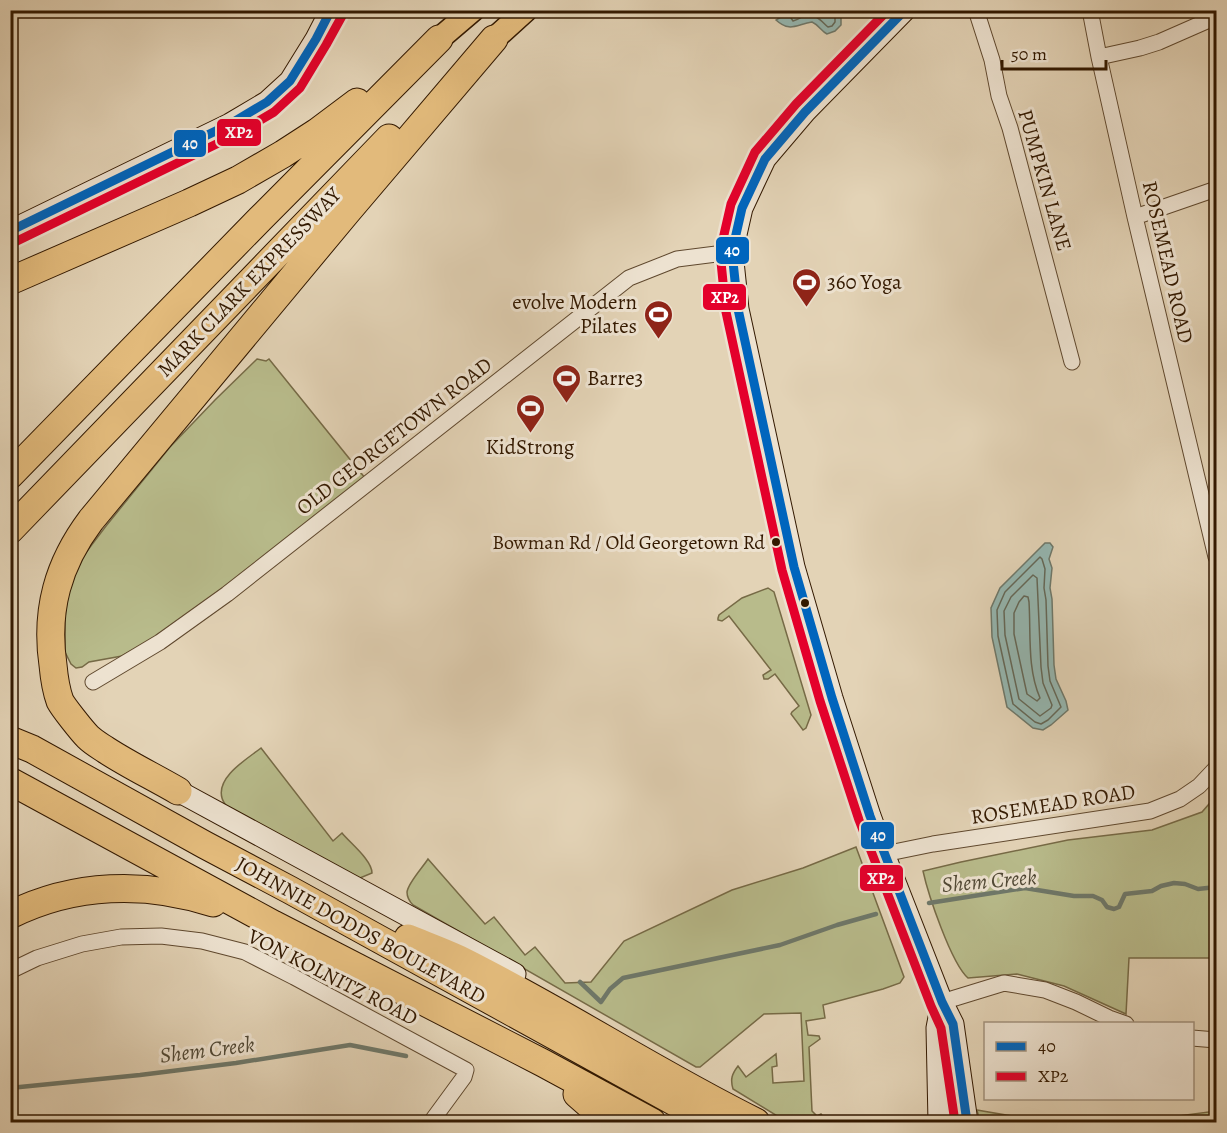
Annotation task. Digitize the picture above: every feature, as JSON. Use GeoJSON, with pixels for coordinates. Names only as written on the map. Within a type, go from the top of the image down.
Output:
{"type":"FeatureCollection","features":[{"type":"Feature","properties":{"kind":"highway"},"geometry":{"type":"LineString","coordinates":[[10,281],[238,180],[317,132],[439,39]]}},
{"type":"Feature","properties":{"kind":"highway","name":"MARK CLARK EXPRESSWAY"},"geometry":{"type":"LineString","coordinates":[[10,475],[439,39]]}},
{"type":"Feature","properties":{"kind":"highway"},"geometry":{"type":"LineString","coordinates":[[178,790],[123,761],[88,738],[60,701],[54,676],[50,625],[54,598],[65,562],[77,539],[91,520],[494,39]]}},
{"type":"Feature","properties":{"kind":"highway","name":"MARK CLARK EXPRESSWAY"},"geometry":{"type":"LineString","coordinates":[[10,530],[417,109],[494,39]]}},
{"type":"Feature","properties":{"kind":"highway","name":"JOHNNIE DODDS BOULEVARD"},"geometry":{"type":"LineString","coordinates":[[18,742],[711,1122]]}},
{"type":"Feature","properties":{"kind":"highway","name":"JOHNNIE DODDS BOULEVARD"},"geometry":{"type":"LineString","coordinates":[[10,781],[273,924],[543,1063],[652,1122]]}},
{"type":"Feature","properties":{"kind":"highway"},"geometry":{"type":"LineString","coordinates":[[10,915],[48,899],[71,893],[147,889],[193,897],[273,924]]}},
{"type":"Feature","properties":{"kind":"highway"},"geometry":{"type":"LineString","coordinates":[[290,890],[457,958],[756,1122]]}},
{"type":"Feature","properties":{"kind":"highway"},"geometry":{"type":"LineString","coordinates":[[543,1063],[609,1122]]}},
{"type":"Feature","properties":{"kind":"main road"},"geometry":{"type":"LineString","coordinates":[[10,231],[230,124],[267,102],[290,81],[332,10]]}},
{"type":"Feature","properties":{"kind":"main road"},"geometry":{"type":"LineString","coordinates":[[439,39],[472,10]]}},
{"type":"Feature","properties":{"kind":"main road"},"geometry":{"type":"LineString","coordinates":[[494,39],[526,10]]}},
{"type":"Feature","properties":{"kind":"main road"},"geometry":{"type":"LineString","coordinates":[[905,10],[805,112],[765,159],[742,208],[732,252],[738,309],[794,567],[831,698],[884,854],[942,1002],[953,1024],[967,1122]]}},
{"type":"Feature","properties":{"kind":"main road","name":"JOHNNIE DODDS BOULEVARD"},"geometry":{"type":"LineString","coordinates":[[178,790],[492,961],[734,1097],[770,1122]]}},
{"type":"Feature","properties":{"kind":"main road"},"geometry":{"type":"LineString","coordinates":[[939,1122],[937,1028],[942,1002]]}},
{"type":"Feature","properties":{"kind":"street","name":"PUMPKIN LANE"},"geometry":{"type":"LineString","coordinates":[[976,10],[992,60],[999,96],[1010,128],[1072,362]]}},
{"type":"Feature","properties":{"kind":"street","name":"ROSEMEAD ROAD"},"geometry":{"type":"LineString","coordinates":[[1090,10],[1135,217],[1216,556]]}},
{"type":"Feature","properties":{"kind":"street"},"geometry":{"type":"LineString","coordinates":[[1099,57],[1159,42],[1216,16]]}},
{"type":"Feature","properties":{"kind":"street"},"geometry":{"type":"LineString","coordinates":[[1135,217],[1216,189]]}},
{"type":"Feature","properties":{"kind":"street","name":"OLD GEORGETOWN ROAD"},"geometry":{"type":"LineString","coordinates":[[93,682],[160,642],[227,594],[629,278],[677,258],[732,252]]}},
{"type":"Feature","properties":{"kind":"street","name":"ROSEMEAD ROAD"},"geometry":{"type":"LineString","coordinates":[[884,854],[933,844],[1150,810],[1180,799],[1199,786],[1216,768]]}},
{"type":"Feature","properties":{"kind":"street","name":"VON KOLNITZ ROAD"},"geometry":{"type":"LineString","coordinates":[[10,971],[38,958],[82,944],[121,937],[161,936],[202,941],[245,952],[466,1070],[464,1077],[431,1122]]}},
{"type":"Feature","properties":{"kind":"street"},"geometry":{"type":"LineString","coordinates":[[942,1002],[1004,983],[1045,990],[1123,1022]]}},
{"type":"Feature","properties":{"kind":"street"},"geometry":{"type":"LineString","coordinates":[[1194,1038],[1216,1040]]}},
{"type":"Feature","properties":{"kind":"green space"},"geometry":{"type":"Polygon","coordinates":[[[257,359],[266,361],[269,359],[365,478],[188,616],[122,656],[89,662],[76,668],[71,664],[65,652],[65,618],[68,590],[81,559],[170,447],[257,359]]]}},
{"type":"Feature","properties":{"kind":"green space"},"geometry":{"type":"Polygon","coordinates":[[[768,588],[774,592],[811,715],[803,730],[791,714],[799,706],[775,674],[764,679],[763,675],[771,670],[729,616],[722,621],[718,620],[719,615],[742,598],[768,588]]]}},
{"type":"Feature","properties":{"kind":"green space"},"geometry":{"type":"Polygon","coordinates":[[[261,748],[333,841],[342,833],[365,857],[372,873],[360,878],[351,877],[229,810],[222,798],[221,790],[224,783],[234,769],[261,748]]]}},
{"type":"Feature","properties":{"kind":"green space"},"geometry":{"type":"Polygon","coordinates":[[[1216,796],[1216,958],[1129,958],[1126,1014],[1064,986],[1017,974],[968,978],[961,970],[941,928],[923,871],[1068,840],[1152,830],[1202,812],[1216,796]]]}},
{"type":"Feature","properties":{"kind":"green space"},"geometry":{"type":"Polygon","coordinates":[[[856,847],[904,977],[900,983],[883,989],[823,1005],[825,1018],[806,1021],[808,1035],[819,1036],[820,1039],[809,1047],[812,1111],[817,1116],[821,1114],[827,1122],[787,1122],[733,1089],[732,1085],[732,1077],[738,1066],[746,1077],[776,1054],[777,1066],[772,1067],[773,1083],[804,1081],[801,1013],[764,1014],[700,1067],[696,1067],[413,905],[407,894],[410,884],[428,859],[485,924],[494,917],[525,955],[535,947],[565,983],[591,982],[624,941],[732,890],[803,868],[856,847]]]}},
{"type":"Feature","properties":{"kind":"green space"},"geometry":{"type":"Polygon","coordinates":[[[977,1110],[1046,1122],[980,1122],[977,1110]]]}},
{"type":"Feature","properties":{"kind":"green space"},"geometry":{"type":"Polygon","coordinates":[[[1216,1111],[1216,1122],[1113,1122],[1140,1121],[1216,1111]]]}},
{"type":"Feature","properties":{"kind":"water"},"geometry":{"type":"Polygon","coordinates":[[[790,11],[841,11],[841,25],[835,31],[827,34],[812,22],[790,27],[776,20],[790,11]]]}},
{"type":"Feature","properties":{"kind":"water"},"geometry":{"type":"Polygon","coordinates":[[[1045,543],[1050,543],[1053,547],[1049,559],[1052,568],[1050,588],[1054,665],[1056,679],[1068,710],[1043,730],[1033,728],[1007,707],[992,637],[991,608],[1000,588],[1045,543]]]}},
{"type":"Feature","properties":{"kind":"waterway","name":"Shem Creek"},"geometry":{"type":"LineString","coordinates":[[929,903],[1025,888],[1074,896],[1093,896],[1102,900],[1107,907],[1114,909],[1119,907],[1125,894],[1152,891],[1174,883],[1198,889],[1216,887]]}},
{"type":"Feature","properties":{"kind":"waterway","name":"Shem Creek"},"geometry":{"type":"LineString","coordinates":[[580,982],[601,1002],[610,989],[623,978],[780,945],[876,914]]}},
{"type":"Feature","properties":{"kind":"waterway","name":"Shem Creek"},"geometry":{"type":"LineString","coordinates":[[10,1088],[236,1063],[350,1045],[406,1056]]}},
{"type":"Feature","properties":{"kind":"transit line","name":"40"},"geometry":{"type":"LineString","coordinates":[[10,231],[230,124],[267,102],[290,81],[331,10]]}},
{"type":"Feature","properties":{"kind":"transit line","name":"XP2"},"geometry":{"type":"LineString","coordinates":[[888,10],[796,104],[755,152],[731,204],[720,252],[726,312],[782,570],[820,701],[859,820],[941,1028],[955,1122]]}},
{"type":"Feature","properties":{"kind":"transit line","name":"40"},"geometry":{"type":"LineString","coordinates":[[905,10],[805,112],[765,159],[742,208],[732,252],[738,309],[794,567],[832,698],[870,816],[942,1002],[953,1024],[967,1122]]}},
{"type":"Feature","properties":{"kind":"transit line","name":"XP2"},"geometry":{"type":"LineString","coordinates":[[15,242],[235,135],[274,112],[300,88],[342,16]]}},
{"type":"Feature","properties":{"kind":"place","name":"360 Yoga"},"geometry":{"type":"Point","coordinates":[806,308]}},
{"type":"Feature","properties":{"kind":"place","name":"evolve Modern Pilates"},"geometry":{"type":"Point","coordinates":[658,340]}},
{"type":"Feature","properties":{"kind":"place","name":"Barre3"},"geometry":{"type":"Point","coordinates":[566,404]}},
{"type":"Feature","properties":{"kind":"place","name":"KidStrong"},"geometry":{"type":"Point","coordinates":[530,434]}},
{"type":"Feature","properties":{"kind":"place","name":"Bowman Rd / Old Georgetown Rd"},"geometry":{"type":"Point","coordinates":[776,542]}}]}
